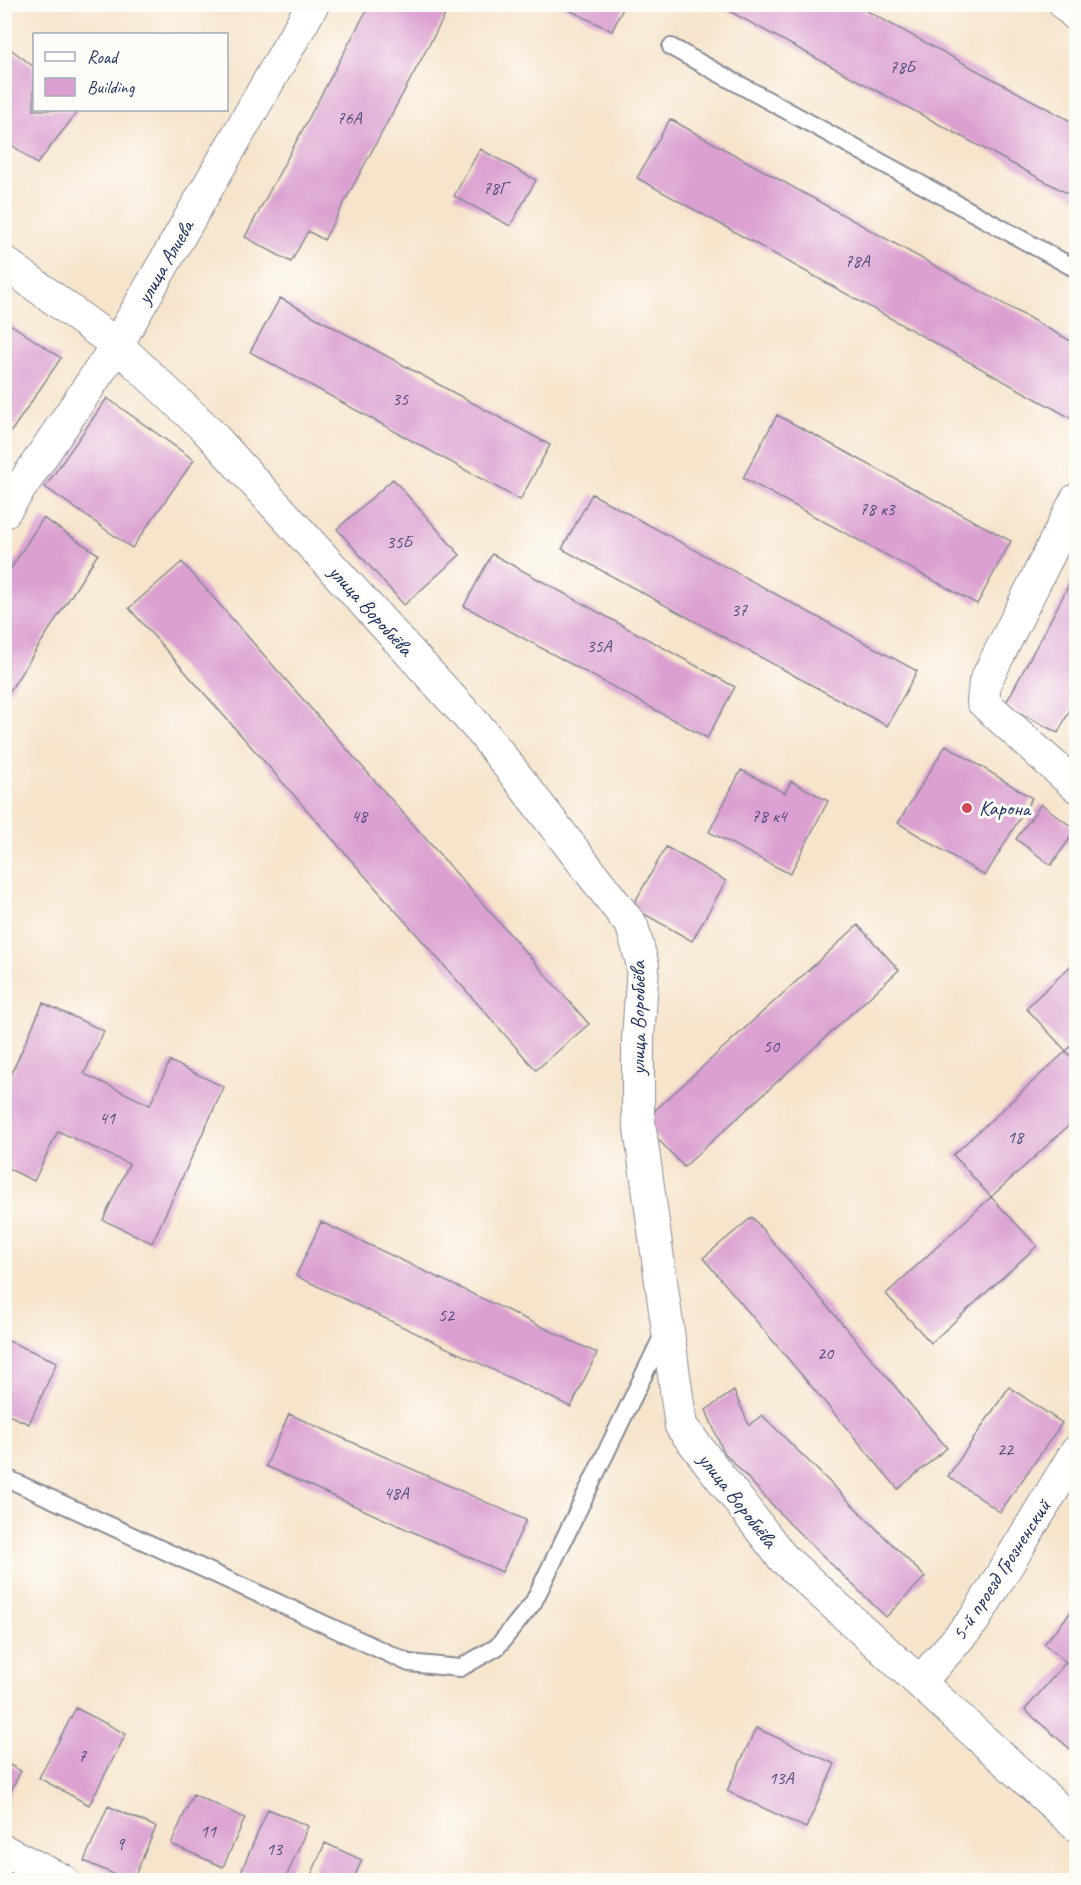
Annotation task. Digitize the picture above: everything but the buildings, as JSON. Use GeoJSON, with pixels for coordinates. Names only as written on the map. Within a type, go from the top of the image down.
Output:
{"type":"FeatureCollection","features":[{"type":"Feature","properties":{"kind":"street","name":"улица Алиева"},"geometry":{"type":"LineString","coordinates":[[4,512],[117,345],[313,4]]}},
{"type":"Feature","properties":{"kind":"street"},"geometry":{"type":"LineString","coordinates":[[1065,4],[1077,15]]}},
{"type":"Feature","properties":{"kind":"street","name":"улица Воробьёва"},"geometry":{"type":"LineString","coordinates":[[4,262],[117,345],[207,430],[483,733],[632,926],[642,966],[638,1039],[638,1114],[681,1426],[782,1557],[1077,1825]]}},
{"type":"Feature","properties":{"kind":"street"},"geometry":{"type":"LineString","coordinates":[[1077,501],[985,682],[983,702],[1077,786]]}},
{"type":"Feature","properties":{"kind":"street","name":"5-й проезд Грозненский"},"geometry":{"type":"LineString","coordinates":[[920,1682],[974,1620],[1077,1452]]}},
{"type":"Feature","properties":{"kind":"street"},"geometry":{"type":"LineString","coordinates":[[4,1851],[62,1881]]}},
{"type":"Feature","properties":{"kind":"lane"},"geometry":{"type":"LineString","coordinates":[[671,47],[1077,269]]}},
{"type":"Feature","properties":{"kind":"lane"},"geometry":{"type":"LineString","coordinates":[[4,1477],[409,1663],[460,1668],[496,1647],[533,1603],[667,1327]]}},
{"type":"Feature","properties":{"kind":"place","name":"Карона"},"geometry":{"type":"Point","coordinates":[967,808]}}]}
